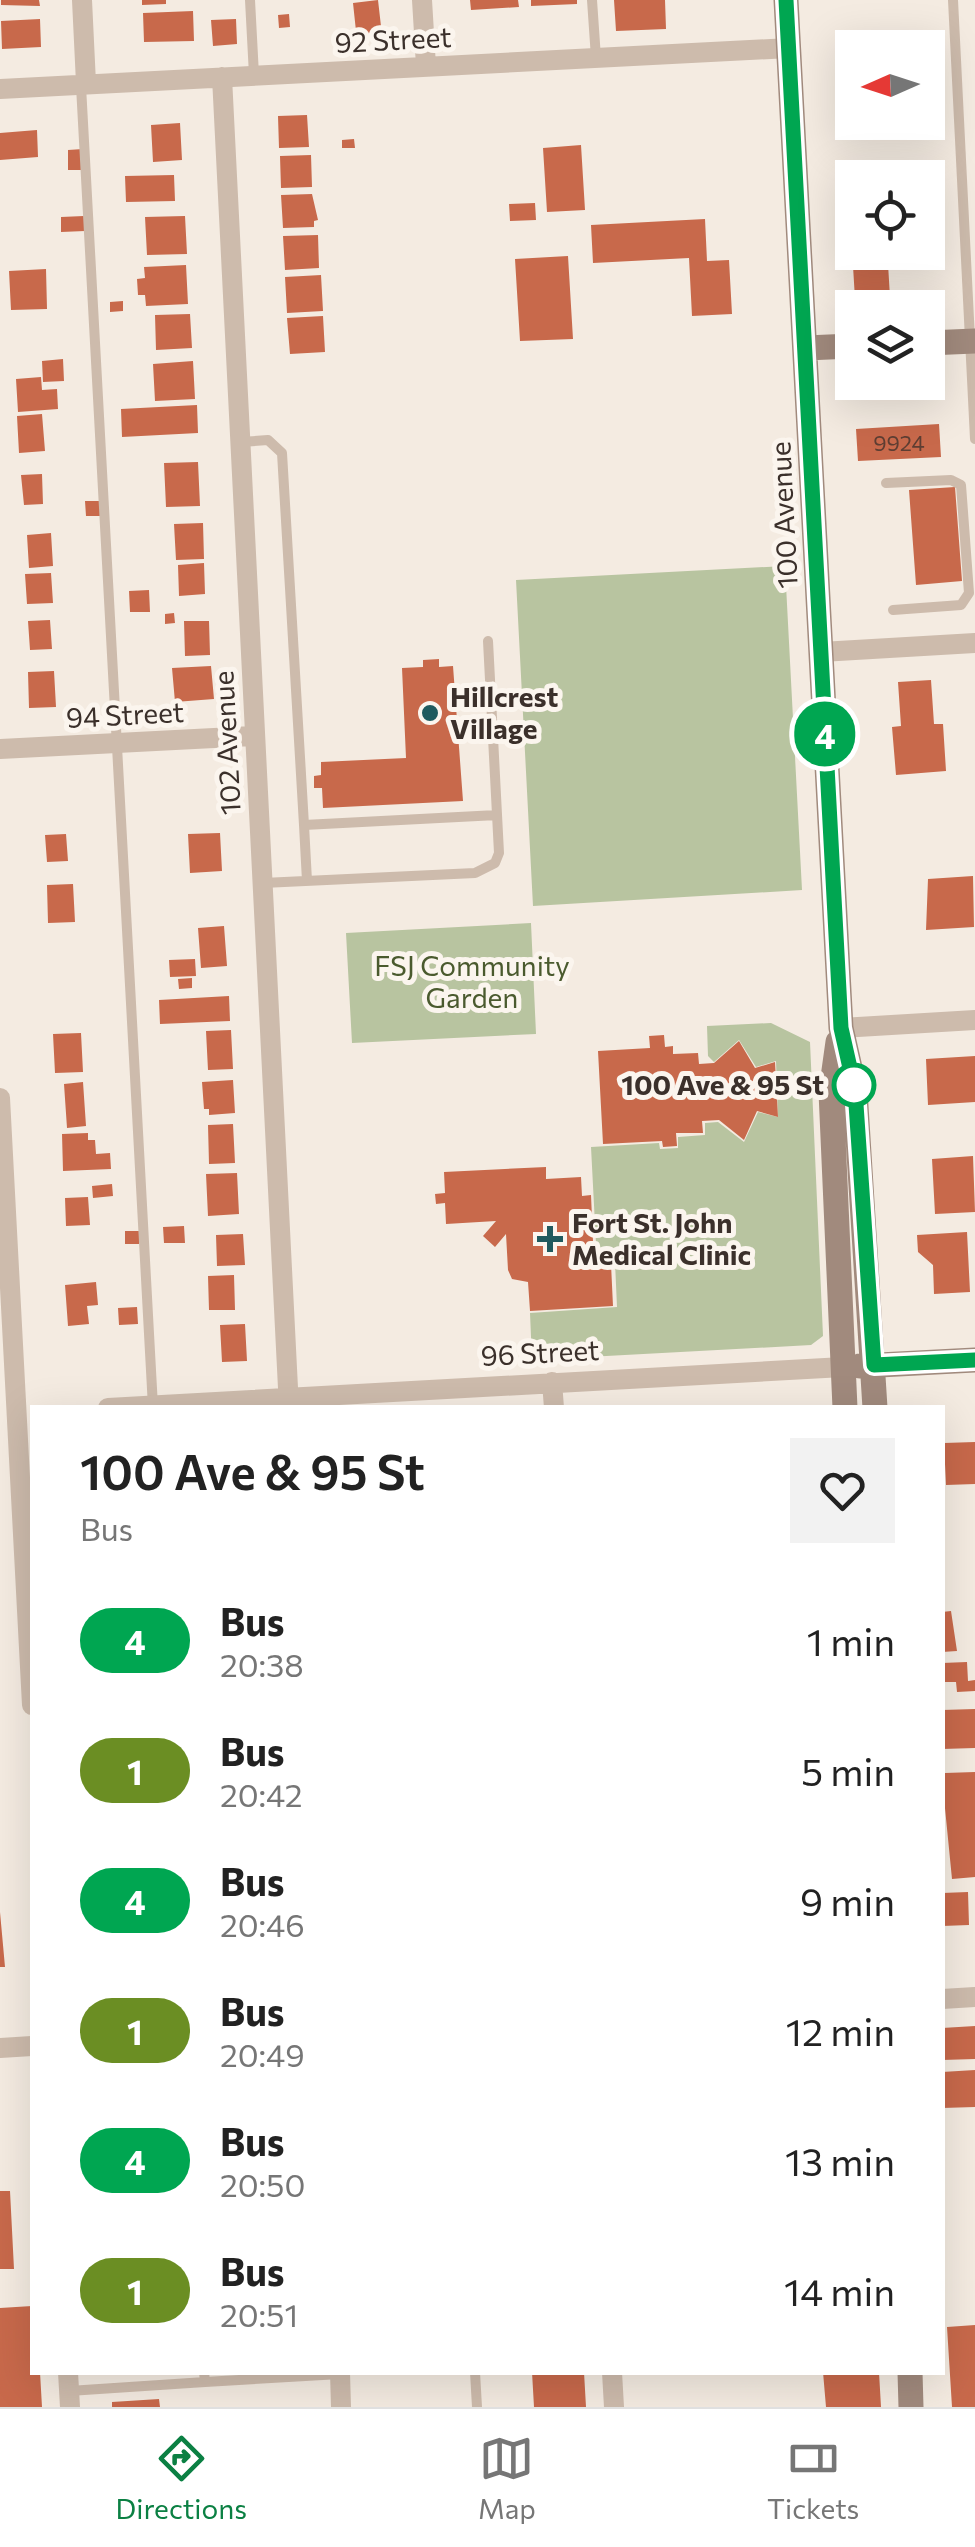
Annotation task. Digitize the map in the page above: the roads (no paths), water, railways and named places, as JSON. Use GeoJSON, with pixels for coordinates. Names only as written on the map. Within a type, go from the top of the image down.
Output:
{"type":"FeatureCollection","features":[{"type":"Feature","properties":{"kind":"main road","name":"100 Avenue"},"geometry":{"type":"LineString","coordinates":[[786,0],[841,1028],[855,1090],[875,1405]]}},
{"type":"Feature","properties":{"kind":"main road"},"geometry":{"type":"LineString","coordinates":[[945,342],[972,341]]}},
{"type":"Feature","properties":{"kind":"main road"},"geometry":{"type":"LineString","coordinates":[[806,348],[835,347]]}},
{"type":"Feature","properties":{"kind":"main road","name":"100 Avenue"},"geometry":{"type":"LineString","coordinates":[[841,1028],[831,1092],[845,1405]]}},
{"type":"Feature","properties":{"kind":"main road","name":"96 Street"},"geometry":{"type":"LineString","coordinates":[[842,1367],[975,1360]]}},
{"type":"Feature","properties":{"kind":"main road"},"geometry":{"type":"LineString","coordinates":[[910,2375],[911,2407]]}},
{"type":"Feature","properties":{"kind":"street"},"geometry":{"type":"LineString","coordinates":[[82,0],[84,84]]}},
{"type":"Feature","properties":{"kind":"street"},"geometry":{"type":"LineString","coordinates":[[422,0],[426,66]]}},
{"type":"Feature","properties":{"kind":"street","name":"92 Street"},"geometry":{"type":"LineString","coordinates":[[0,89],[789,48]]}},
{"type":"Feature","properties":{"kind":"street","name":"102 Avenue"},"geometry":{"type":"LineString","coordinates":[[222,76],[289,1403]]}},
{"type":"Feature","properties":{"kind":"street"},"geometry":{"type":"LineString","coordinates":[[821,652],[975,643]]}},
{"type":"Feature","properties":{"kind":"street","name":"94 Street"},"geometry":{"type":"LineString","coordinates":[[0,750],[253,736]]}},
{"type":"Feature","properties":{"kind":"street"},"geometry":{"type":"LineString","coordinates":[[841,1028],[975,1020]]}},
{"type":"Feature","properties":{"kind":"street"},"geometry":{"type":"LineString","coordinates":[[0,1098],[30,1668]]}},
{"type":"Feature","properties":{"kind":"street","name":"96 Street"},"geometry":{"type":"LineString","coordinates":[[198,1405],[422,1399],[552,1382],[842,1367]]}},
{"type":"Feature","properties":{"kind":"street"},"geometry":{"type":"LineString","coordinates":[[552,1382],[554,1405]]}},
{"type":"Feature","properties":{"kind":"street"},"geometry":{"type":"LineString","coordinates":[[945,1999],[975,1997]]}},
{"type":"Feature","properties":{"kind":"street"},"geometry":{"type":"LineString","coordinates":[[0,2048],[30,2046]]}},
{"type":"Feature","properties":{"kind":"street"},"geometry":{"type":"LineString","coordinates":[[340,2375],[342,2407]]}},
{"type":"Feature","properties":{"kind":"street"},"geometry":{"type":"LineString","coordinates":[[612,2375],[614,2407]]}},
{"type":"Feature","properties":{"kind":"lane"},"geometry":{"type":"LineString","coordinates":[[250,0],[254,75]]}},
{"type":"Feature","properties":{"kind":"lane"},"geometry":{"type":"LineString","coordinates":[[592,0],[596,59]]}},
{"type":"Feature","properties":{"kind":"lane"},"geometry":{"type":"LineString","coordinates":[[953,0],[975,439]]}},
{"type":"Feature","properties":{"kind":"lane"},"geometry":{"type":"LineString","coordinates":[[84,84],[153,1405]]}},
{"type":"Feature","properties":{"kind":"lane"},"geometry":{"type":"LineString","coordinates":[[241,442],[268,440],[282,453],[306,881]]}},
{"type":"Feature","properties":{"kind":"lane"},"geometry":{"type":"LineString","coordinates":[[886,484],[951,480],[961,485],[969,593],[961,605],[892,610]]}},
{"type":"Feature","properties":{"kind":"lane"},"geometry":{"type":"LineString","coordinates":[[262,883],[486,870],[499,853],[488,641]]}},
{"type":"Feature","properties":{"kind":"lane"},"geometry":{"type":"LineString","coordinates":[[304,825],[498,815]]}},
{"type":"Feature","properties":{"kind":"lane"},"geometry":{"type":"LineString","coordinates":[[69,2390],[204,2377],[272,2375]]}},
{"type":"Feature","properties":{"kind":"lane"},"geometry":{"type":"LineString","coordinates":[[475,2375],[477,2407]]}},
{"type":"Feature","properties":{"kind":"place","name":"Hillcrest Village"},"geometry":{"type":"Point","coordinates":[430,713]}},
{"type":"Feature","properties":{"kind":"place","name":"100 Ave & 95 St"},"geometry":{"type":"Point","coordinates":[854,1085]}},
{"type":"Feature","properties":{"kind":"place","name":"Fort St. John Medical Clinic"},"geometry":{"type":"Point","coordinates":[550,1239]}},
{"type":"Feature","properties":{"kind":"park label","name":"FSJ Community Garden"},"geometry":{"type":"Point","coordinates":[472,982]}}]}
